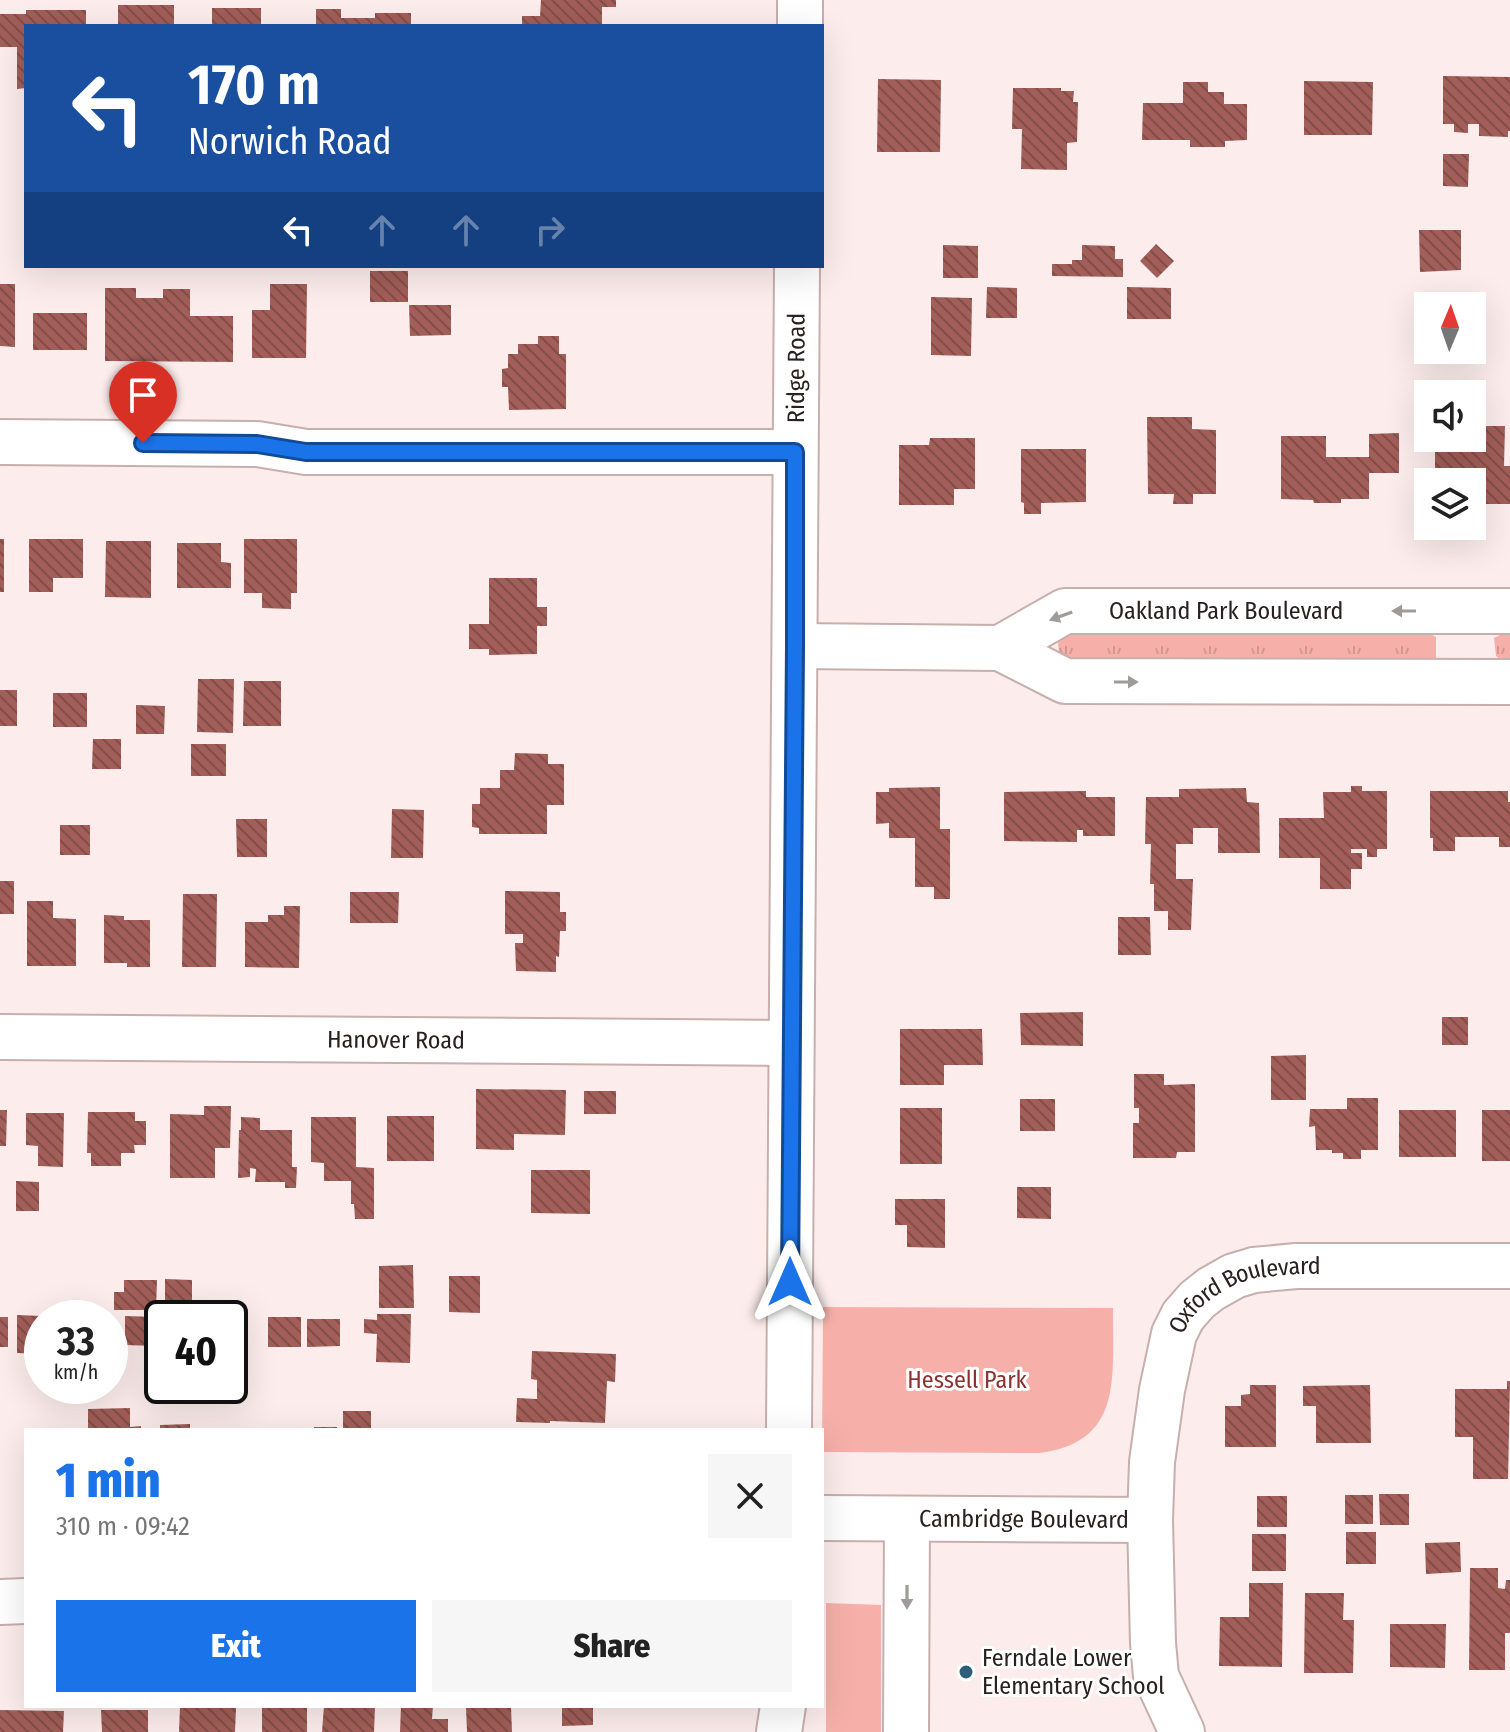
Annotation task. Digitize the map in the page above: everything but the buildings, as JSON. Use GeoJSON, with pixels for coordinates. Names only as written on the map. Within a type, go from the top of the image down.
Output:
{"type":"FeatureCollection","features":[{"type":"Feature","properties":{"kind":"street"},"geometry":{"type":"LineString","coordinates":[[800,0],[800,24]]}},
{"type":"Feature","properties":{"kind":"street","name":"Ridge Road"},"geometry":{"type":"LineString","coordinates":[[789,1428],[797,268]]}},
{"type":"Feature","properties":{"kind":"street"},"geometry":{"type":"LineString","coordinates":[[0,442],[257,444],[306,452],[795,452]]}},
{"type":"Feature","properties":{"kind":"street","name":"Oakland Park Boulevard"},"geometry":{"type":"LineString","coordinates":[[1000,648],[1065,611],[1510,611]]}},
{"type":"Feature","properties":{"kind":"street"},"geometry":{"type":"LineString","coordinates":[[1460,681],[1461,611]]}},
{"type":"Feature","properties":{"kind":"street"},"geometry":{"type":"LineString","coordinates":[[795,646],[1000,648],[1065,681],[1510,682]]}},
{"type":"Feature","properties":{"kind":"street","name":"Hanover Road"},"geometry":{"type":"LineString","coordinates":[[0,1037],[790,1043]]}},
{"type":"Feature","properties":{"kind":"street","name":"Oxford Boulevard"},"geometry":{"type":"LineString","coordinates":[[1150,1520],[1152,1462],[1174,1334],[1183,1316],[1211,1289],[1234,1276],[1254,1270],[1296,1266],[1510,1266]]}},
{"type":"Feature","properties":{"kind":"street","name":"Cambridge Boulevard"},"geometry":{"type":"LineString","coordinates":[[824,1518],[1150,1520],[1156,1676],[1182,1732]]}},
{"type":"Feature","properties":{"kind":"street"},"geometry":{"type":"LineString","coordinates":[[906,1732],[907,1519]]}},
{"type":"Feature","properties":{"kind":"street"},"geometry":{"type":"LineString","coordinates":[[0,1602],[24,1601]]}},
{"type":"Feature","properties":{"kind":"street"},"geometry":{"type":"LineString","coordinates":[[779,1732],[785,1708]]}},
{"type":"Feature","properties":{"kind":"street"},"geometry":{"type":"LineString","coordinates":[[785,1708],[791,1732]]}},
{"type":"Feature","properties":{"kind":"green space"},"geometry":{"type":"Polygon","coordinates":[[[1078,625],[1418,628],[1436,637],[1436,659],[1413,664],[1071,664],[1059,653],[1057,635],[1078,625]]]}},
{"type":"Feature","properties":{"kind":"green space"},"geometry":{"type":"Polygon","coordinates":[[[1510,630],[1508,666],[1496,656],[1494,638],[1510,630]]]}},
{"type":"Feature","properties":{"kind":"green space","name":"Hessell Park"},"geometry":{"type":"Polygon","coordinates":[[[823,1307],[1113,1308],[1112,1380],[1108,1402],[1100,1420],[1087,1435],[1067,1446],[1039,1453],[824,1452],[823,1307]]]}},
{"type":"Feature","properties":{"kind":"green space"},"geometry":{"type":"Polygon","coordinates":[[[826,1603],[881,1605],[881,1732],[826,1732],[826,1603]]]}},
{"type":"Feature","properties":{"kind":"place","name":"Ferndale Lower Elementary School"},"geometry":{"type":"Point","coordinates":[966,1672]}},
{"type":"Feature","properties":{"kind":"route"},"geometry":{"type":"LineString","coordinates":[[143,443],[257,444],[306,452],[795,452],[790,1282]]}}]}
